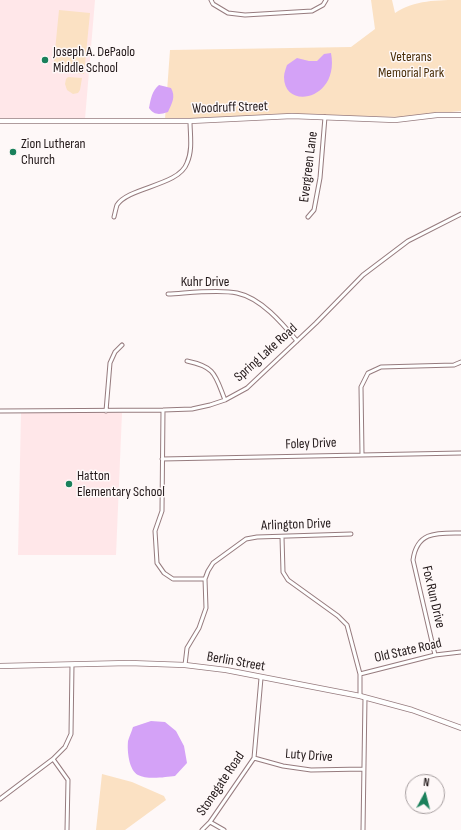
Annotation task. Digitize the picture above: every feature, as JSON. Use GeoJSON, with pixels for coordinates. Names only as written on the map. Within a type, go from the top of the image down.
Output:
{"type":"FeatureCollection","features":[{"type":"Feature","properties":{"kind":"main road","name":"Woodruff Street"},"geometry":{"type":"LineString","coordinates":[[0,121],[190,121],[292,116],[395,120],[436,115],[461,115]]}},
{"type":"Feature","properties":{"kind":"main road","name":"Berlin Street"},"geometry":{"type":"LineString","coordinates":[[0,666],[72,666],[129,663],[185,665],[226,670],[362,697],[412,710],[461,728]]}},
{"type":"Feature","properties":{"kind":"street"},"geometry":{"type":"LineString","coordinates":[[211,0],[213,4],[228,13],[245,14],[312,11],[322,5],[326,0]]}},
{"type":"Feature","properties":{"kind":"street","name":"Evergreen Lane"},"geometry":{"type":"LineString","coordinates":[[308,218],[314,210],[320,178],[325,117]]}},
{"type":"Feature","properties":{"kind":"street"},"geometry":{"type":"LineString","coordinates":[[114,217],[117,205],[124,198],[180,173],[187,165],[190,153],[190,121]]}},
{"type":"Feature","properties":{"kind":"street","name":"Spring Lake Road"},"geometry":{"type":"LineString","coordinates":[[0,411],[192,409],[210,406],[225,400],[247,388],[362,275],[408,241],[461,214]]}},
{"type":"Feature","properties":{"kind":"street","name":"Kuhr Drive"},"geometry":{"type":"LineString","coordinates":[[168,294],[238,293],[250,298],[282,322],[297,340]]}},
{"type":"Feature","properties":{"kind":"street"},"geometry":{"type":"LineString","coordinates":[[106,411],[110,363],[115,352],[122,345]]}},
{"type":"Feature","properties":{"kind":"street"},"geometry":{"type":"LineString","coordinates":[[187,361],[207,366],[214,373],[225,400]]}},
{"type":"Feature","properties":{"kind":"street"},"geometry":{"type":"LineString","coordinates":[[362,454],[360,387],[368,373],[381,367],[454,365],[461,362]]}},
{"type":"Feature","properties":{"kind":"street"},"geometry":{"type":"LineString","coordinates":[[163,410],[162,511],[156,531],[157,562],[164,573],[173,579],[205,579],[206,608],[198,628],[187,648],[185,665]]}},
{"type":"Feature","properties":{"kind":"street","name":"Foley Drive"},"geometry":{"type":"LineString","coordinates":[[162,459],[461,453]]}},
{"type":"Feature","properties":{"kind":"street","name":"Fox Run Drive"},"geometry":{"type":"LineString","coordinates":[[435,655],[413,560],[414,549],[423,538],[436,533],[461,532]]}},
{"type":"Feature","properties":{"kind":"street","name":"Arlington Drive"},"geometry":{"type":"LineString","coordinates":[[205,579],[213,563],[246,539],[257,537],[351,534]]}},
{"type":"Feature","properties":{"kind":"street"},"geometry":{"type":"LineString","coordinates":[[282,537],[284,572],[288,580],[338,616],[347,625],[360,674],[362,697],[362,830]]}},
{"type":"Feature","properties":{"kind":"street","name":"Old State Road"},"geometry":{"type":"LineString","coordinates":[[360,674],[435,655],[461,652]]}},
{"type":"Feature","properties":{"kind":"street"},"geometry":{"type":"LineString","coordinates":[[0,799],[53,759],[65,747],[71,734],[72,666]]}},
{"type":"Feature","properties":{"kind":"street","name":"Stonegate Road"},"geometry":{"type":"LineString","coordinates":[[202,830],[210,822],[254,758],[261,678]]}},
{"type":"Feature","properties":{"kind":"street","name":"Luty Drive"},"geometry":{"type":"LineString","coordinates":[[254,758],[283,766],[311,770],[363,769]]}},
{"type":"Feature","properties":{"kind":"street"},"geometry":{"type":"LineString","coordinates":[[53,759],[68,780],[67,830]]}},
{"type":"Feature","properties":{"kind":"street"},"geometry":{"type":"LineString","coordinates":[[210,822],[224,830]]}},
{"type":"Feature","properties":{"kind":"shaded area","name":"Joseph A. DePaolo Middle School"},"geometry":{"type":"Polygon","coordinates":[[[0,0],[95,0],[85,119],[0,118],[0,0]]]}},
{"type":"Feature","properties":{"kind":"shaded area"},"geometry":{"type":"Polygon","coordinates":[[[331,53],[332,69],[327,81],[320,90],[311,95],[301,97],[293,94],[286,88],[284,77],[287,65],[297,58],[317,61],[324,54],[331,53]]]}},
{"type":"Feature","properties":{"kind":"shaded area"},"geometry":{"type":"Polygon","coordinates":[[[159,85],[171,88],[173,97],[168,112],[159,114],[153,112],[149,108],[153,92],[159,85]]]}},
{"type":"Feature","properties":{"kind":"shaded area","name":"Hatton Elementary School"},"geometry":{"type":"Polygon","coordinates":[[[21,413],[122,413],[116,555],[18,555],[21,413]]]}},
{"type":"Feature","properties":{"kind":"shaded area"},"geometry":{"type":"Polygon","coordinates":[[[151,721],[165,722],[176,731],[184,746],[187,763],[175,776],[156,778],[142,777],[135,773],[132,769],[128,755],[128,741],[133,727],[151,721]]]}},
{"type":"Feature","properties":{"kind":"green space","name":"Veterans Memorial Park"},"geometry":{"type":"Polygon","coordinates":[[[371,0],[392,0],[395,13],[410,5],[418,3],[461,0],[461,111],[401,117],[263,115],[165,119],[170,50],[351,47],[375,29],[371,0]]]}},
{"type":"Feature","properties":{"kind":"green space"},"geometry":{"type":"Polygon","coordinates":[[[59,10],[90,13],[84,74],[53,71],[59,10]]]}},
{"type":"Feature","properties":{"kind":"green space"},"geometry":{"type":"Polygon","coordinates":[[[68,77],[82,78],[78,93],[73,94],[67,90],[65,84],[68,77]]]}},
{"type":"Feature","properties":{"kind":"green space"},"geometry":{"type":"Polygon","coordinates":[[[102,774],[132,782],[164,796],[166,800],[125,830],[96,830],[102,774]]]}},
{"type":"Feature","properties":{"kind":"place","name":"Joseph A. DePaolo Middle School"},"geometry":{"type":"Point","coordinates":[45,60]}},
{"type":"Feature","properties":{"kind":"place","name":"Zion Lutheran Church"},"geometry":{"type":"Point","coordinates":[13,152]}},
{"type":"Feature","properties":{"kind":"place","name":"Hatton Elementary School"},"geometry":{"type":"Point","coordinates":[69,484]}}]}
